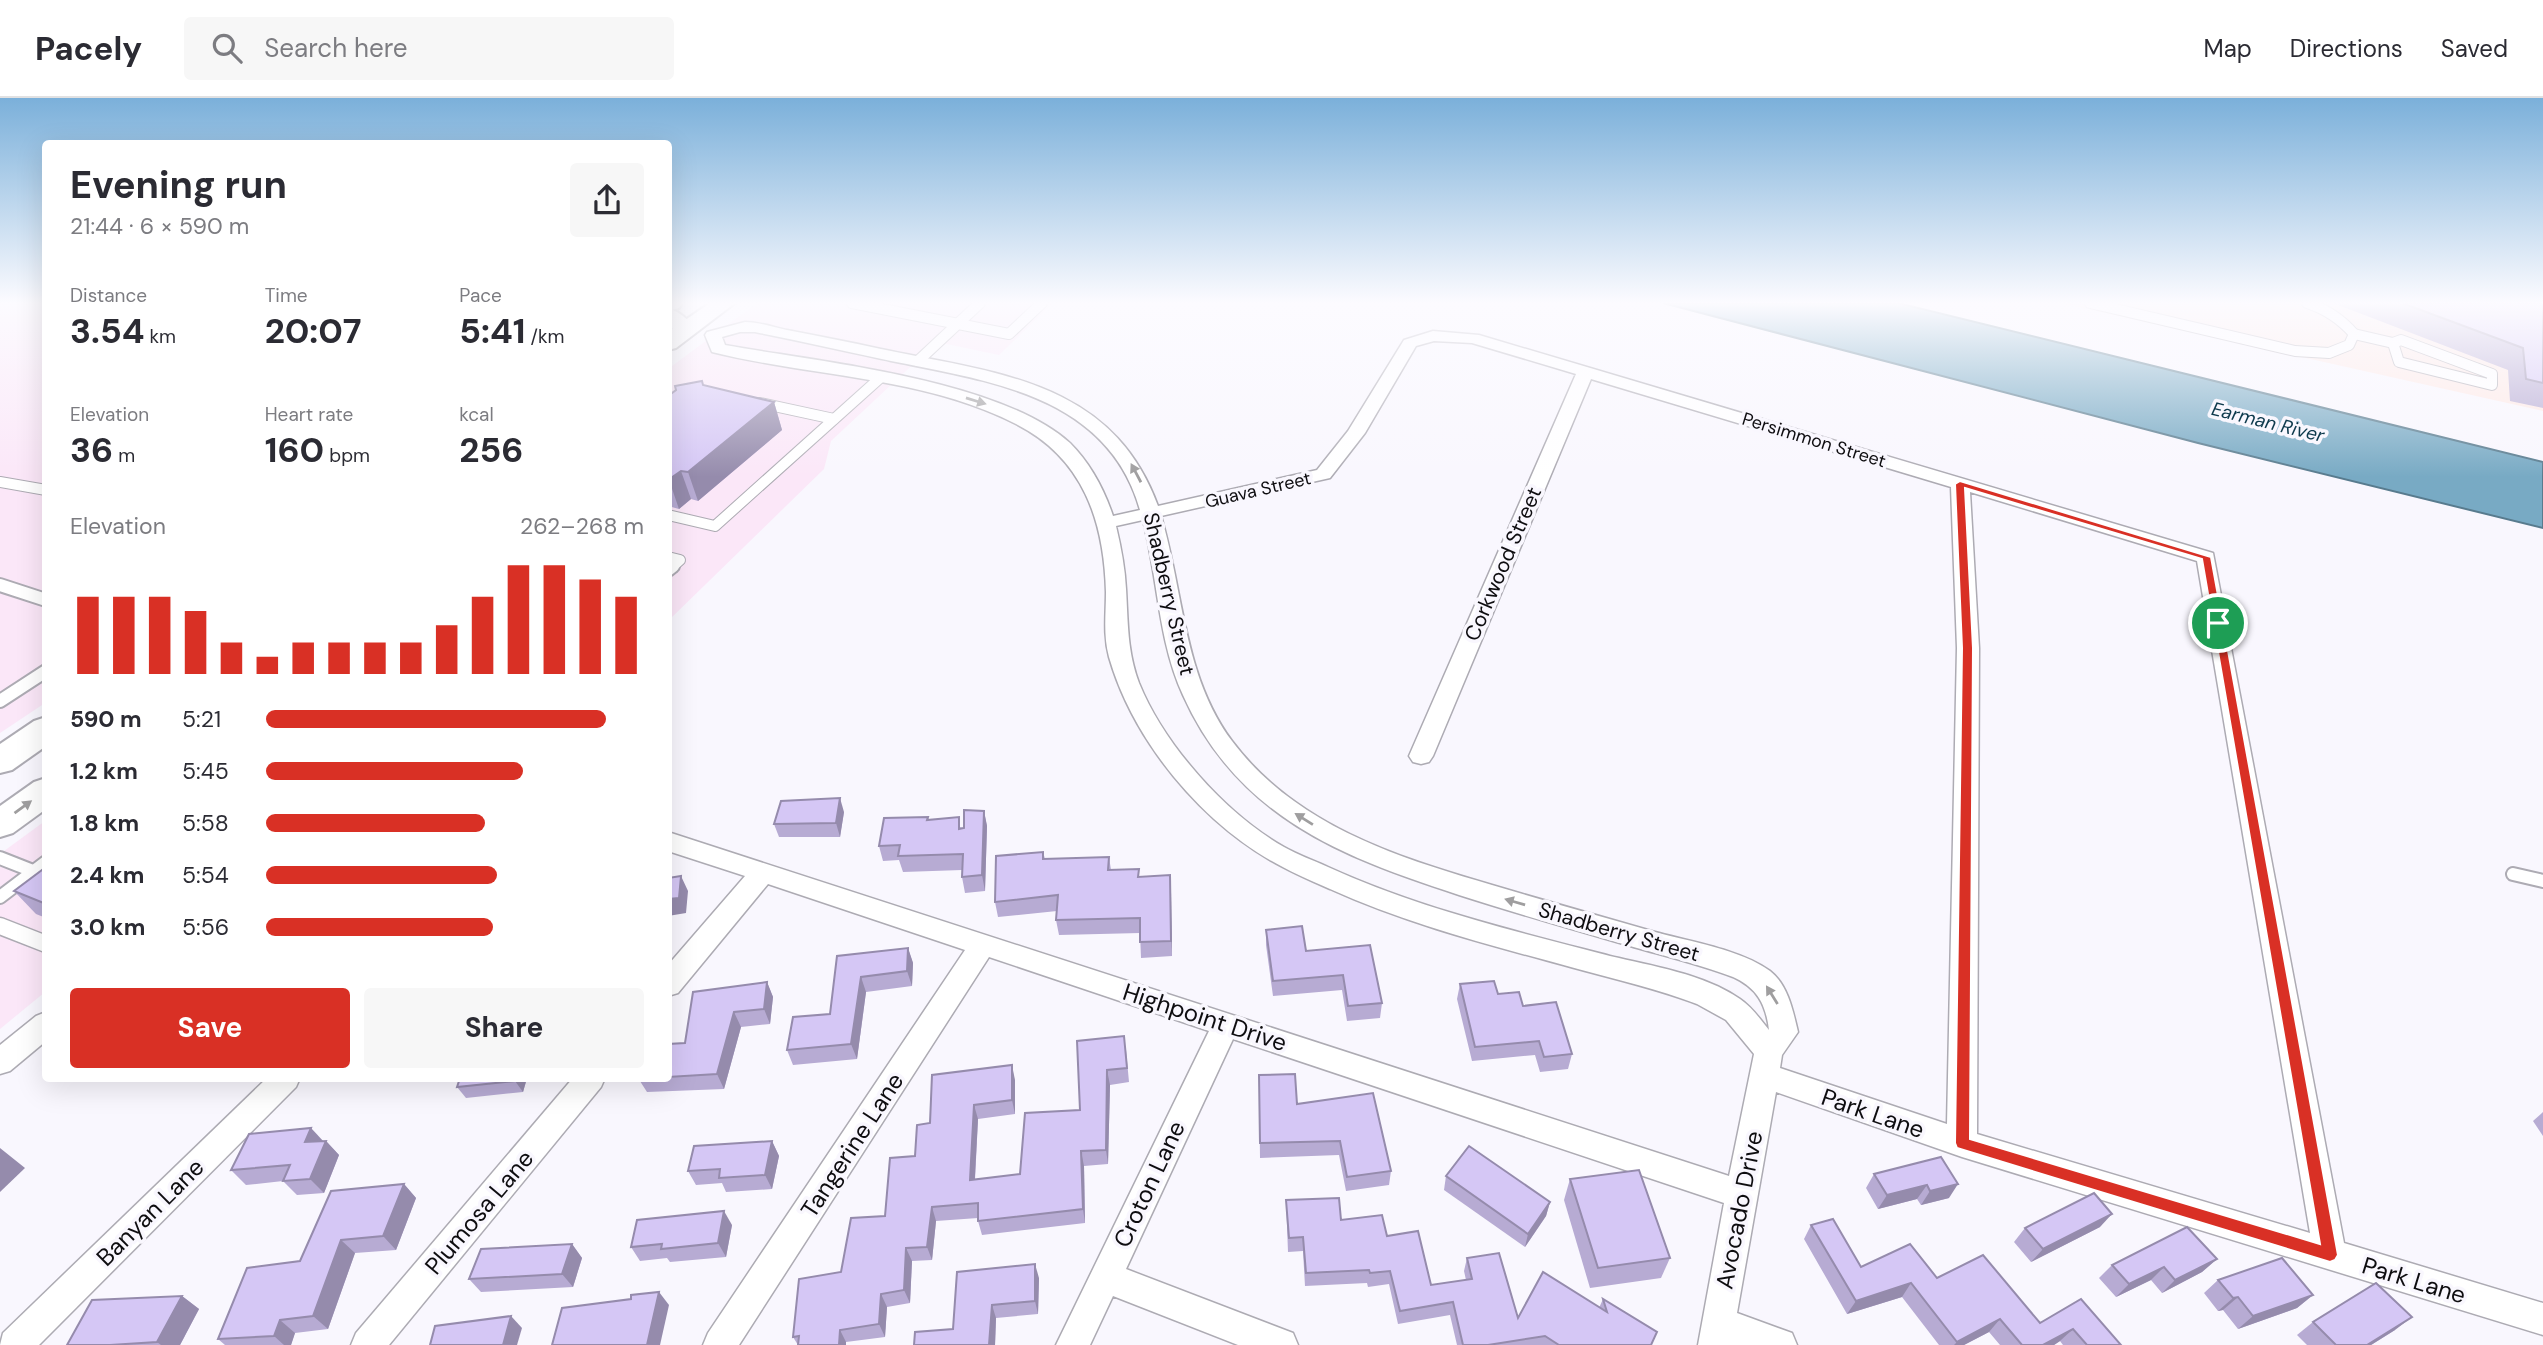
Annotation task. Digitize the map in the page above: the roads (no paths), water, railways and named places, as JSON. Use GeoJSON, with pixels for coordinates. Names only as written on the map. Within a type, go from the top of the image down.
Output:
{"type":"FeatureCollection","features":[{"type":"Feature","properties":{"kind":"main road"},"geometry":{"type":"LineString","coordinates":[[0,761],[42,732]]}},
{"type":"Feature","properties":{"kind":"main road"},"geometry":{"type":"LineString","coordinates":[[0,824],[42,794]]}},
{"type":"Feature","properties":{"kind":"street","name":"Shadberry Street"},"geometry":{"type":"LineString","coordinates":[[786,361],[880,378],[984,403],[1049,436],[1076,463],[1098,496],[1114,552],[1118,652],[1136,705],[1164,749],[1220,809],[1270,850],[1373,899],[1490,935],[1642,976],[1723,1003],[1744,1019],[1767,1064]]}},
{"type":"Feature","properties":{"kind":"street","name":"Shadberry Street"},"geometry":{"type":"LineString","coordinates":[[919,361],[1049,396],[1070,407],[1108,435],[1132,465],[1151,514],[1178,646],[1194,696],[1223,744],[1248,777],[1276,801],[1371,855],[1487,894],[1721,962],[1762,979],[1778,1003],[1784,1031],[1767,1064]]}},
{"type":"Feature","properties":{"kind":"street","name":"Guava Street"},"geometry":{"type":"LineString","coordinates":[[1106,523],[1323,474],[1356,433],[1399,361]]}},
{"type":"Feature","properties":{"kind":"street","name":"Persimmon Street"},"geometry":{"type":"LineString","coordinates":[[1549,361],[2206,557]]}},
{"type":"Feature","properties":{"kind":"street","name":"Corkwood Street"},"geometry":{"type":"LineString","coordinates":[[1421,756],[1585,372]]}},
{"type":"Feature","properties":{"kind":"street"},"geometry":{"type":"LineString","coordinates":[[1960,484],[1968,648],[1962,1143]]}},
{"type":"Feature","properties":{"kind":"street"},"geometry":{"type":"LineString","coordinates":[[2206,557],[2330,1255]]}},
{"type":"Feature","properties":{"kind":"street","name":"Highpoint Drive"},"geometry":{"type":"LineString","coordinates":[[672,842],[1741,1194]]}},
{"type":"Feature","properties":{"kind":"street"},"geometry":{"type":"LineString","coordinates":[[672,980],[763,872]]}},
{"type":"Feature","properties":{"kind":"street","name":"Tangerine Lane"},"geometry":{"type":"LineString","coordinates":[[720,1345],[983,944]]}},
{"type":"Feature","properties":{"kind":"street","name":"Croton Lane"},"geometry":{"type":"LineString","coordinates":[[1073,1345],[1226,1024]]}},
{"type":"Feature","properties":{"kind":"street"},"geometry":{"type":"LineString","coordinates":[[0,1062],[42,1027]]}},
{"type":"Feature","properties":{"kind":"street","name":"Park Lane"},"geometry":{"type":"LineString","coordinates":[[1767,1064],[1962,1143],[2543,1320]]}},
{"type":"Feature","properties":{"kind":"street","name":"Avocado Drive"},"geometry":{"type":"LineString","coordinates":[[1717,1334],[1767,1064]]}},
{"type":"Feature","properties":{"kind":"street","name":"Banyan Lane"},"geometry":{"type":"LineString","coordinates":[[15,1345],[282,1082]]}},
{"type":"Feature","properties":{"kind":"street","name":"Plumosa Lane"},"geometry":{"type":"LineString","coordinates":[[368,1345],[588,1082]]}},
{"type":"Feature","properties":{"kind":"street"},"geometry":{"type":"LineString","coordinates":[[1105,1277],[1281,1345]]}},
{"type":"Feature","properties":{"kind":"street"},"geometry":{"type":"LineString","coordinates":[[1717,1334],[1780,1345]]}},
{"type":"Feature","properties":{"kind":"lane"},"geometry":{"type":"LineString","coordinates":[[2399,361],[2492,385],[2492,374],[2458,361]]}},
{"type":"Feature","properties":{"kind":"lane"},"geometry":{"type":"LineString","coordinates":[[672,516],[715,526],[880,378]]}},
{"type":"Feature","properties":{"kind":"lane"},"geometry":{"type":"LineString","coordinates":[[755,402],[834,419]]}},
{"type":"Feature","properties":{"kind":"lane"},"geometry":{"type":"LineString","coordinates":[[0,482],[42,489]]}},
{"type":"Feature","properties":{"kind":"lane"},"geometry":{"type":"LineString","coordinates":[[672,558],[680,560],[672,567]]}},
{"type":"Feature","properties":{"kind":"lane"},"geometry":{"type":"LineString","coordinates":[[0,585],[42,599]]}},
{"type":"Feature","properties":{"kind":"lane"},"geometry":{"type":"LineString","coordinates":[[0,701],[42,674]]}},
{"type":"Feature","properties":{"kind":"lane"},"geometry":{"type":"LineString","coordinates":[[0,858],[33,871]]}},
{"type":"Feature","properties":{"kind":"lane"},"geometry":{"type":"LineString","coordinates":[[0,897],[42,865]]}},
{"type":"Feature","properties":{"kind":"lane"},"geometry":{"type":"LineString","coordinates":[[2513,874],[2543,881]]}},
{"type":"Feature","properties":{"kind":"lane"},"geometry":{"type":"LineString","coordinates":[[0,926],[42,942]]}},
{"type":"Feature","properties":{"kind":"water","name":"Earman River"},"geometry":{"type":"Polygon","coordinates":[[[1885,361],[2134,361],[2543,462],[2543,528],[2198,443],[1885,361]]]}}]}
